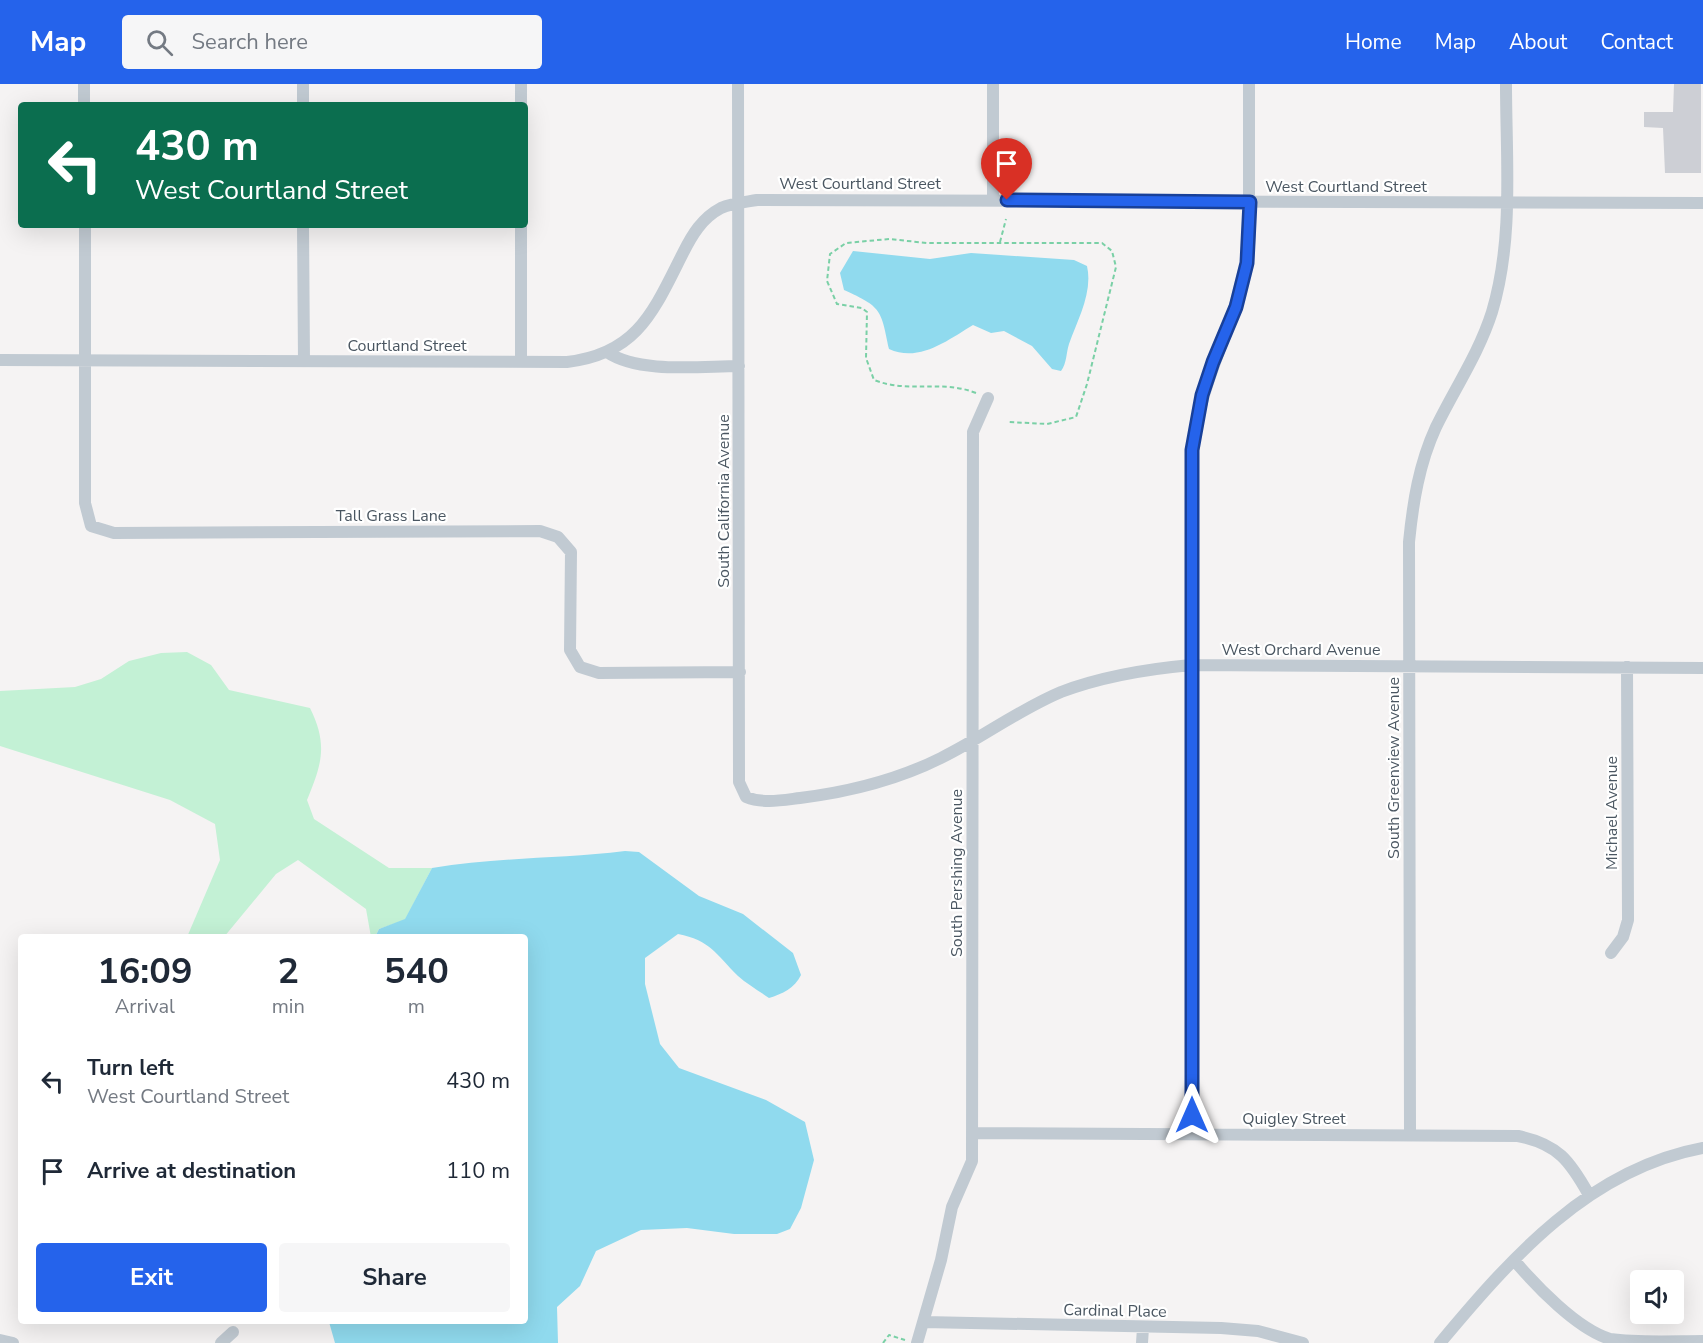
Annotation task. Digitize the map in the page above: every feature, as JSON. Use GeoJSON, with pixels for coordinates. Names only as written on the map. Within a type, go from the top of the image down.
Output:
{"type":"FeatureCollection","features":[{"type":"Feature","properties":{"kind":"street"},"geometry":{"type":"LineString","coordinates":[[84,84],[84,102]]}},
{"type":"Feature","properties":{"kind":"street"},"geometry":{"type":"LineString","coordinates":[[303,84],[303,102]]}},
{"type":"Feature","properties":{"kind":"street"},"geometry":{"type":"LineString","coordinates":[[521,84],[521,102]]}},
{"type":"Feature","properties":{"kind":"street","name":"South California Avenue"},"geometry":{"type":"LineString","coordinates":[[738,84],[739,782],[746,797]]}},
{"type":"Feature","properties":{"kind":"street"},"geometry":{"type":"LineString","coordinates":[[993,84],[993,199]]}},
{"type":"Feature","properties":{"kind":"street"},"geometry":{"type":"LineString","coordinates":[[1192,1134],[1192,450],[1195,425],[1213,362],[1239,296],[1247,263],[1250,202],[1249,84]]}},
{"type":"Feature","properties":{"kind":"street","name":"South Greenview Avenue"},"geometry":{"type":"LineString","coordinates":[[1410,1136],[1409,542],[1413,497],[1421,466],[1436,427],[1480,344],[1492,312],[1504,251],[1507,203],[1506,84]]}},
{"type":"Feature","properties":{"kind":"street","name":"West Courtland Street"},"geometry":{"type":"LineString","coordinates":[[738,203],[757,200],[993,199],[1703,203]]}},
{"type":"Feature","properties":{"kind":"street","name":"Courtland Street"},"geometry":{"type":"LineString","coordinates":[[0,360],[567,362],[591,359],[608,352],[636,334],[654,310],[693,233],[703,222],[722,208],[738,203]]}},
{"type":"Feature","properties":{"kind":"street"},"geometry":{"type":"LineString","coordinates":[[85,228],[85,360]]}},
{"type":"Feature","properties":{"kind":"street"},"geometry":{"type":"LineString","coordinates":[[303,228],[303,361]]}},
{"type":"Feature","properties":{"kind":"street"},"geometry":{"type":"LineString","coordinates":[[521,228],[521,362]]}},
{"type":"Feature","properties":{"kind":"street"},"geometry":{"type":"LineString","coordinates":[[608,352],[620,361],[655,366],[739,366]]}},
{"type":"Feature","properties":{"kind":"street","name":"Tall Grass Lane"},"geometry":{"type":"LineString","coordinates":[[85,360],[85,503],[91,526],[114,533],[540,531],[558,537],[572,552],[570,650],[580,667],[599,673],[740,672]]}},
{"type":"Feature","properties":{"kind":"street","name":"South Pershing Avenue"},"geometry":{"type":"LineString","coordinates":[[911,1341],[924,1322],[952,1207],[972,1161],[973,432],[988,398]]}},
{"type":"Feature","properties":{"kind":"street","name":"West Orchard Avenue"},"geometry":{"type":"LineString","coordinates":[[746,797],[754,800],[777,800],[865,786],[941,758],[1033,705],[1090,682],[1148,669],[1191,665],[1703,668]]}},
{"type":"Feature","properties":{"kind":"street","name":"Michael Avenue"},"geometry":{"type":"LineString","coordinates":[[1611,953],[1623,937],[1628,920],[1627,668]]}},
{"type":"Feature","properties":{"kind":"street","name":"Quigley Street"},"geometry":{"type":"LineString","coordinates":[[973,1133],[1518,1136],[1540,1140],[1563,1155],[1589,1196]]}},
{"type":"Feature","properties":{"kind":"street"},"geometry":{"type":"LineString","coordinates":[[1440,1343],[1545,1228],[1589,1196],[1642,1166],[1703,1148]]}},
{"type":"Feature","properties":{"kind":"street"},"geometry":{"type":"LineString","coordinates":[[1514,1260],[1530,1278],[1587,1329],[1610,1339],[1703,1341]]}},
{"type":"Feature","properties":{"kind":"street","name":"Cardinal Place"},"geometry":{"type":"LineString","coordinates":[[924,1322],[1258,1331],[1303,1343]]}},
{"type":"Feature","properties":{"kind":"street"},"geometry":{"type":"LineString","coordinates":[[1142,1343],[1143,1328]]}},
{"type":"Feature","properties":{"kind":"street"},"geometry":{"type":"LineString","coordinates":[[221,1343],[233,1332]]}},
{"type":"Feature","properties":{"kind":"street"},"geometry":{"type":"LineString","coordinates":[[0,1340],[14,1343]]}},
{"type":"Feature","properties":{"kind":"path"},"geometry":{"type":"LineString","coordinates":[[1000,242],[1006,219]]}},
{"type":"Feature","properties":{"kind":"path"},"geometry":{"type":"LineString","coordinates":[[988,398],[958,386],[894,388],[874,380],[866,358],[867,312],[862,308],[837,304],[827,281],[830,254],[846,243],[889,239],[927,243],[1102,243],[1112,251],[1116,267],[1087,384],[1076,417],[1047,424],[1008,422]]}},
{"type":"Feature","properties":{"kind":"path"},"geometry":{"type":"LineString","coordinates":[[883,1343],[889,1335],[911,1341]]}},
{"type":"Feature","properties":{"kind":"green space"},"geometry":{"type":"Polygon","coordinates":[[[187,652],[211,665],[229,690],[310,708],[316,721],[321,743],[319,765],[307,800],[314,819],[389,868],[432,868],[405,920],[379,929],[376,934],[370,934],[366,909],[298,860],[276,874],[226,934],[188,934],[220,860],[215,824],[170,800],[0,746],[0,691],[75,687],[101,679],[129,661],[161,653],[187,652]]]}},
{"type":"Feature","properties":{"kind":"water"},"geometry":{"type":"Polygon","coordinates":[[[853,251],[930,259],[971,253],[1074,260],[1087,266],[1086,296],[1063,368],[1061,371],[1052,369],[1032,346],[1004,331],[991,333],[973,325],[943,343],[922,352],[900,353],[889,349],[878,311],[866,301],[844,290],[840,273],[853,251]]]}},
{"type":"Feature","properties":{"kind":"water"},"geometry":{"type":"Polygon","coordinates":[[[639,852],[699,896],[743,914],[793,953],[801,975],[788,990],[769,998],[738,976],[705,944],[678,934],[645,958],[645,984],[660,1044],[679,1068],[766,1100],[805,1122],[814,1160],[801,1208],[790,1229],[777,1234],[734,1234],[687,1228],[641,1230],[596,1251],[580,1286],[557,1307],[558,1343],[335,1343],[330,1324],[528,1324],[528,934],[376,934],[379,929],[405,919],[432,868],[456,864],[639,852]]]}},
{"type":"Feature","properties":{"kind":"building"},"geometry":{"type":"Polygon","coordinates":[[[1674,84],[1701,84],[1701,173],[1665,173],[1663,128],[1644,127],[1644,112],[1673,112],[1674,84]]]}},
{"type":"Feature","properties":{"kind":"route"},"geometry":{"type":"LineString","coordinates":[[1007,200],[1250,202],[1247,263],[1236,307],[1202,395],[1192,450],[1192,1115]]}}]}
